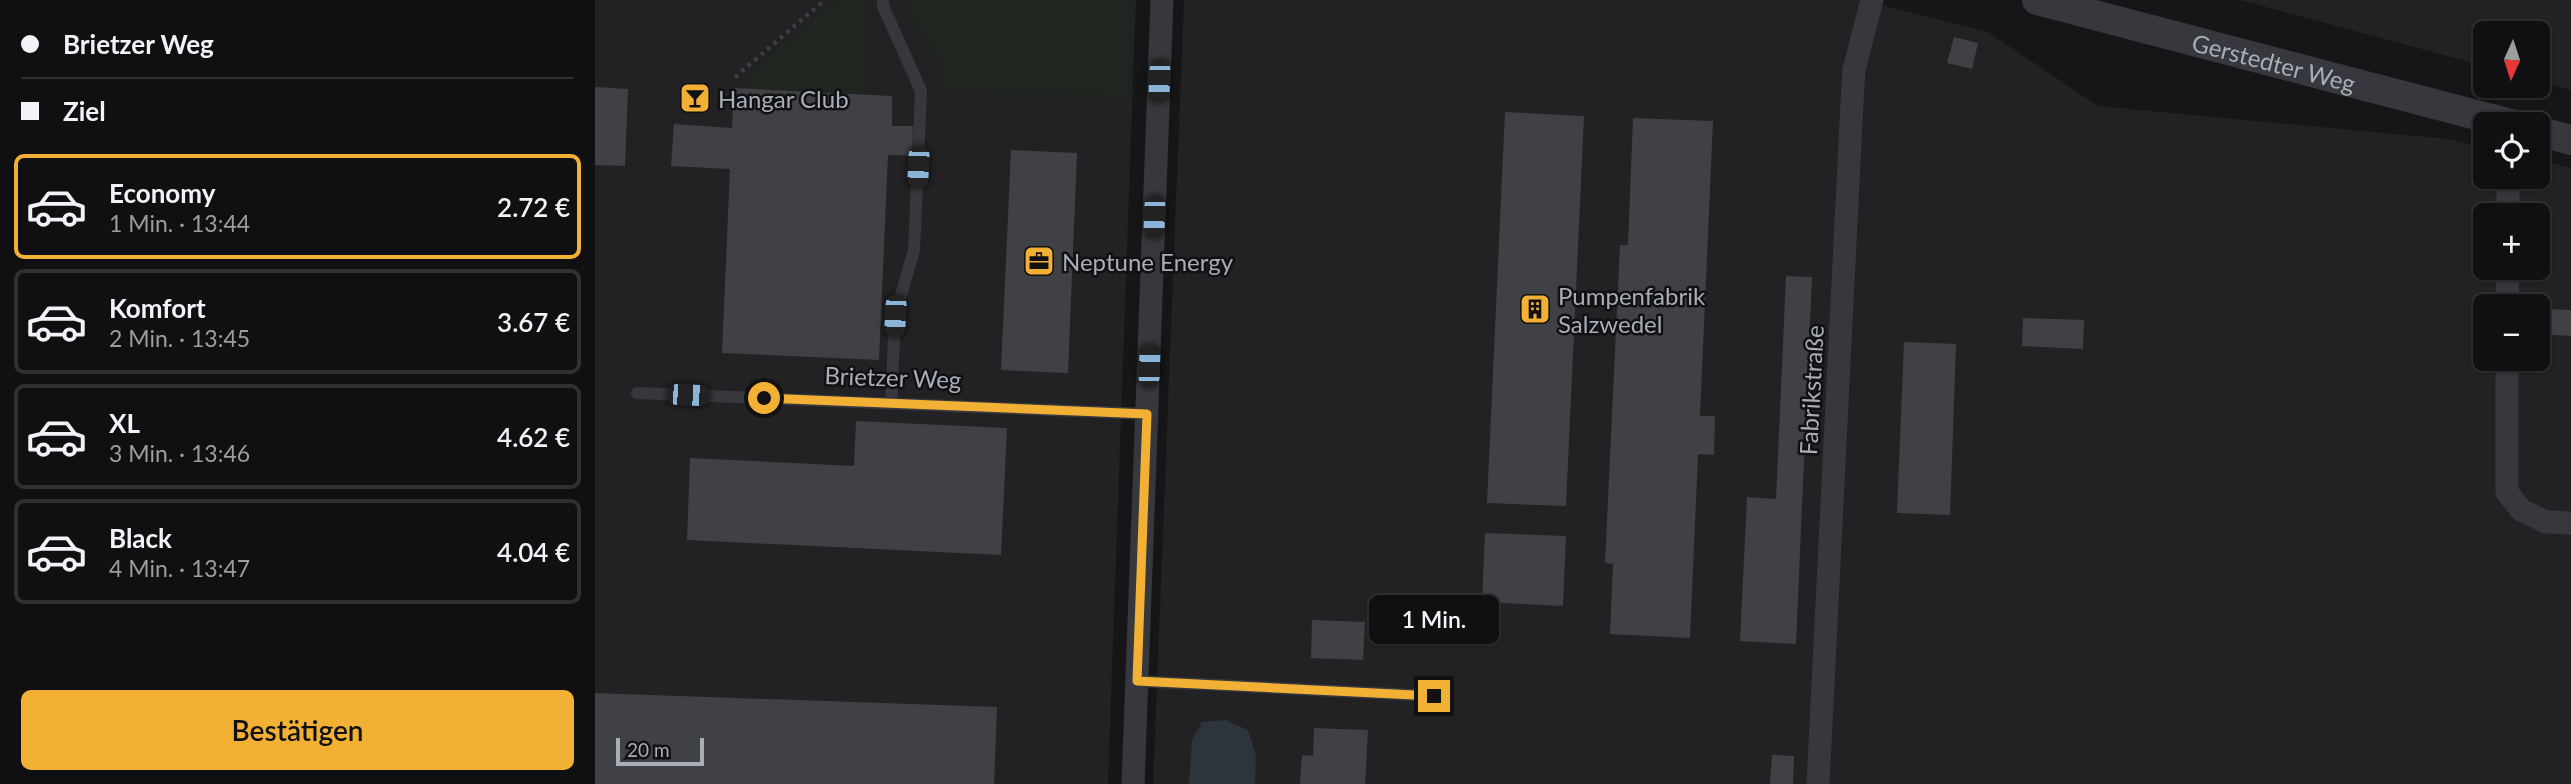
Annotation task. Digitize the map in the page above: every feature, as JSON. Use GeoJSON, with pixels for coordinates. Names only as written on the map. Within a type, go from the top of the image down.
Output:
{"type":"FeatureCollection","features":[{"type":"Feature","properties":{"kind":"street"},"geometry":{"type":"LineString","coordinates":[[1133,784],[1163,0]]}},
{"type":"Feature","properties":{"kind":"street","name":"Fabrikstraße"},"geometry":{"type":"LineString","coordinates":[[1818,784],[1854,70],[1872,0]]}},
{"type":"Feature","properties":{"kind":"street","name":"Gerstedter Weg"},"geometry":{"type":"LineString","coordinates":[[2038,0],[2473,114]]}},
{"type":"Feature","properties":{"kind":"street"},"geometry":{"type":"LineString","coordinates":[[2550,134],[2571,140]]}},
{"type":"Feature","properties":{"kind":"street"},"geometry":{"type":"LineString","coordinates":[[2507,371],[2507,492],[2521,510],[2546,522],[2571,523]]}},
{"type":"Feature","properties":{"kind":"lane"},"geometry":{"type":"LineString","coordinates":[[883,0],[883,6],[921,90],[914,250],[895,316],[891,404]]}},
{"type":"Feature","properties":{"kind":"lane","name":"Brietzer Weg"},"geometry":{"type":"LineString","coordinates":[[637,393],[1147,414]]}},
{"type":"Feature","properties":{"kind":"lane"},"geometry":{"type":"LineString","coordinates":[[1137,681],[1434,696]]}},
{"type":"Feature","properties":{"kind":"path"},"geometry":{"type":"LineString","coordinates":[[736,77],[825,0]]}},
{"type":"Feature","properties":{"kind":"shaded area"},"geometry":{"type":"Polygon","coordinates":[[[595,0],[1136,0],[1108,784],[595,784],[595,0]]]}},
{"type":"Feature","properties":{"kind":"shaded area"},"geometry":{"type":"Polygon","coordinates":[[[836,0],[864,0],[866,93],[752,89],[746,77],[836,0]]]}},
{"type":"Feature","properties":{"kind":"shaded area"},"geometry":{"type":"Polygon","coordinates":[[[903,0],[1132,0],[1129,96],[943,90],[940,62],[903,0]]]}},
{"type":"Feature","properties":{"kind":"shaded area"},"geometry":{"type":"Polygon","coordinates":[[[1184,0],[1861,0],[1988,32],[2098,106],[2448,139],[2473,145],[2473,189],[2550,189],[2550,163],[2571,168],[2571,784],[1153,784],[1184,0]]]}},
{"type":"Feature","properties":{"kind":"shaded area"},"geometry":{"type":"Polygon","coordinates":[[[2240,0],[2571,0],[2571,90],[2550,84],[2550,21],[2473,21],[2473,63],[2240,0]]]}},
{"type":"Feature","properties":{"kind":"shaded area"},"geometry":{"type":"Polygon","coordinates":[[[1225,720],[1248,730],[1256,756],[1255,784],[1189,784],[1192,740],[1202,722],[1225,720]]]}},
{"type":"Feature","properties":{"kind":"building"},"geometry":{"type":"Polygon","coordinates":[[[1954,37],[1978,43],[1972,69],[1947,63],[1954,37]]]}},
{"type":"Feature","properties":{"kind":"building"},"geometry":{"type":"Polygon","coordinates":[[[595,87],[628,89],[625,166],[595,165],[595,87]]]}},
{"type":"Feature","properties":{"kind":"building"},"geometry":{"type":"Polygon","coordinates":[[[734,88],[892,96],[892,126],[913,126],[912,156],[888,155],[879,360],[722,353],[730,169],[671,166],[674,124],[732,128],[734,88]]]}},
{"type":"Feature","properties":{"kind":"building","name":"Pumpenfabrik Salzwedel"},"geometry":{"type":"Polygon","coordinates":[[[1505,112],[1584,116],[1566,506],[1487,503],[1505,112]]]}},
{"type":"Feature","properties":{"kind":"building"},"geometry":{"type":"Polygon","coordinates":[[[1633,118],[1713,121],[1700,416],[1715,416],[1714,455],[1698,454],[1690,638],[1610,634],[1613,564],[1605,563],[1620,245],[1628,245],[1633,118]]]}},
{"type":"Feature","properties":{"kind":"building","name":"Neptune Energy"},"geometry":{"type":"Polygon","coordinates":[[[1011,150],[1077,153],[1068,373],[1001,370],[1011,150]]]}},
{"type":"Feature","properties":{"kind":"building"},"geometry":{"type":"Polygon","coordinates":[[[1786,276],[1812,277],[1796,644],[1740,641],[1747,497],[1776,499],[1786,276]]]}},
{"type":"Feature","properties":{"kind":"building"},"geometry":{"type":"Polygon","coordinates":[[[2550,309],[2571,310],[2571,336],[2550,335],[2550,309]]]}},
{"type":"Feature","properties":{"kind":"building"},"geometry":{"type":"Polygon","coordinates":[[[2023,318],[2084,320],[2083,349],[2022,346],[2023,318]]]}},
{"type":"Feature","properties":{"kind":"building"},"geometry":{"type":"Polygon","coordinates":[[[1904,342],[1956,344],[1950,515],[1897,513],[1904,342]]]}},
{"type":"Feature","properties":{"kind":"building"},"geometry":{"type":"Polygon","coordinates":[[[856,421],[1007,428],[1001,555],[687,540],[690,458],[854,466],[856,421]]]}},
{"type":"Feature","properties":{"kind":"building"},"geometry":{"type":"Polygon","coordinates":[[[1485,533],[1566,536],[1563,606],[1482,602],[1485,533]]]}},
{"type":"Feature","properties":{"kind":"building"},"geometry":{"type":"Polygon","coordinates":[[[1312,620],[1365,622],[1363,660],[1311,658],[1312,620]]]}},
{"type":"Feature","properties":{"kind":"building"},"geometry":{"type":"Polygon","coordinates":[[[595,693],[997,707],[994,784],[595,784],[595,693]]]}},
{"type":"Feature","properties":{"kind":"building"},"geometry":{"type":"Polygon","coordinates":[[[1314,728],[1368,730],[1365,784],[1300,784],[1302,755],[1313,756],[1314,728]]]}},
{"type":"Feature","properties":{"kind":"building"},"geometry":{"type":"Polygon","coordinates":[[[1772,755],[1794,756],[1793,784],[1770,784],[1772,755]]]}},
{"type":"Feature","properties":{"kind":"place","name":"Hangar Club"},"geometry":{"type":"Point","coordinates":[695,98]}},
{"type":"Feature","properties":{"kind":"place","name":"Neptune Energy"},"geometry":{"type":"Point","coordinates":[1039,261]}},
{"type":"Feature","properties":{"kind":"place","name":"Pumpenfabrik Salzwedel"},"geometry":{"type":"Point","coordinates":[1535,309]}},
{"type":"Feature","properties":{"kind":"route"},"geometry":{"type":"LineString","coordinates":[[764,398],[1147,414],[1137,681],[1434,696]]}}]}
